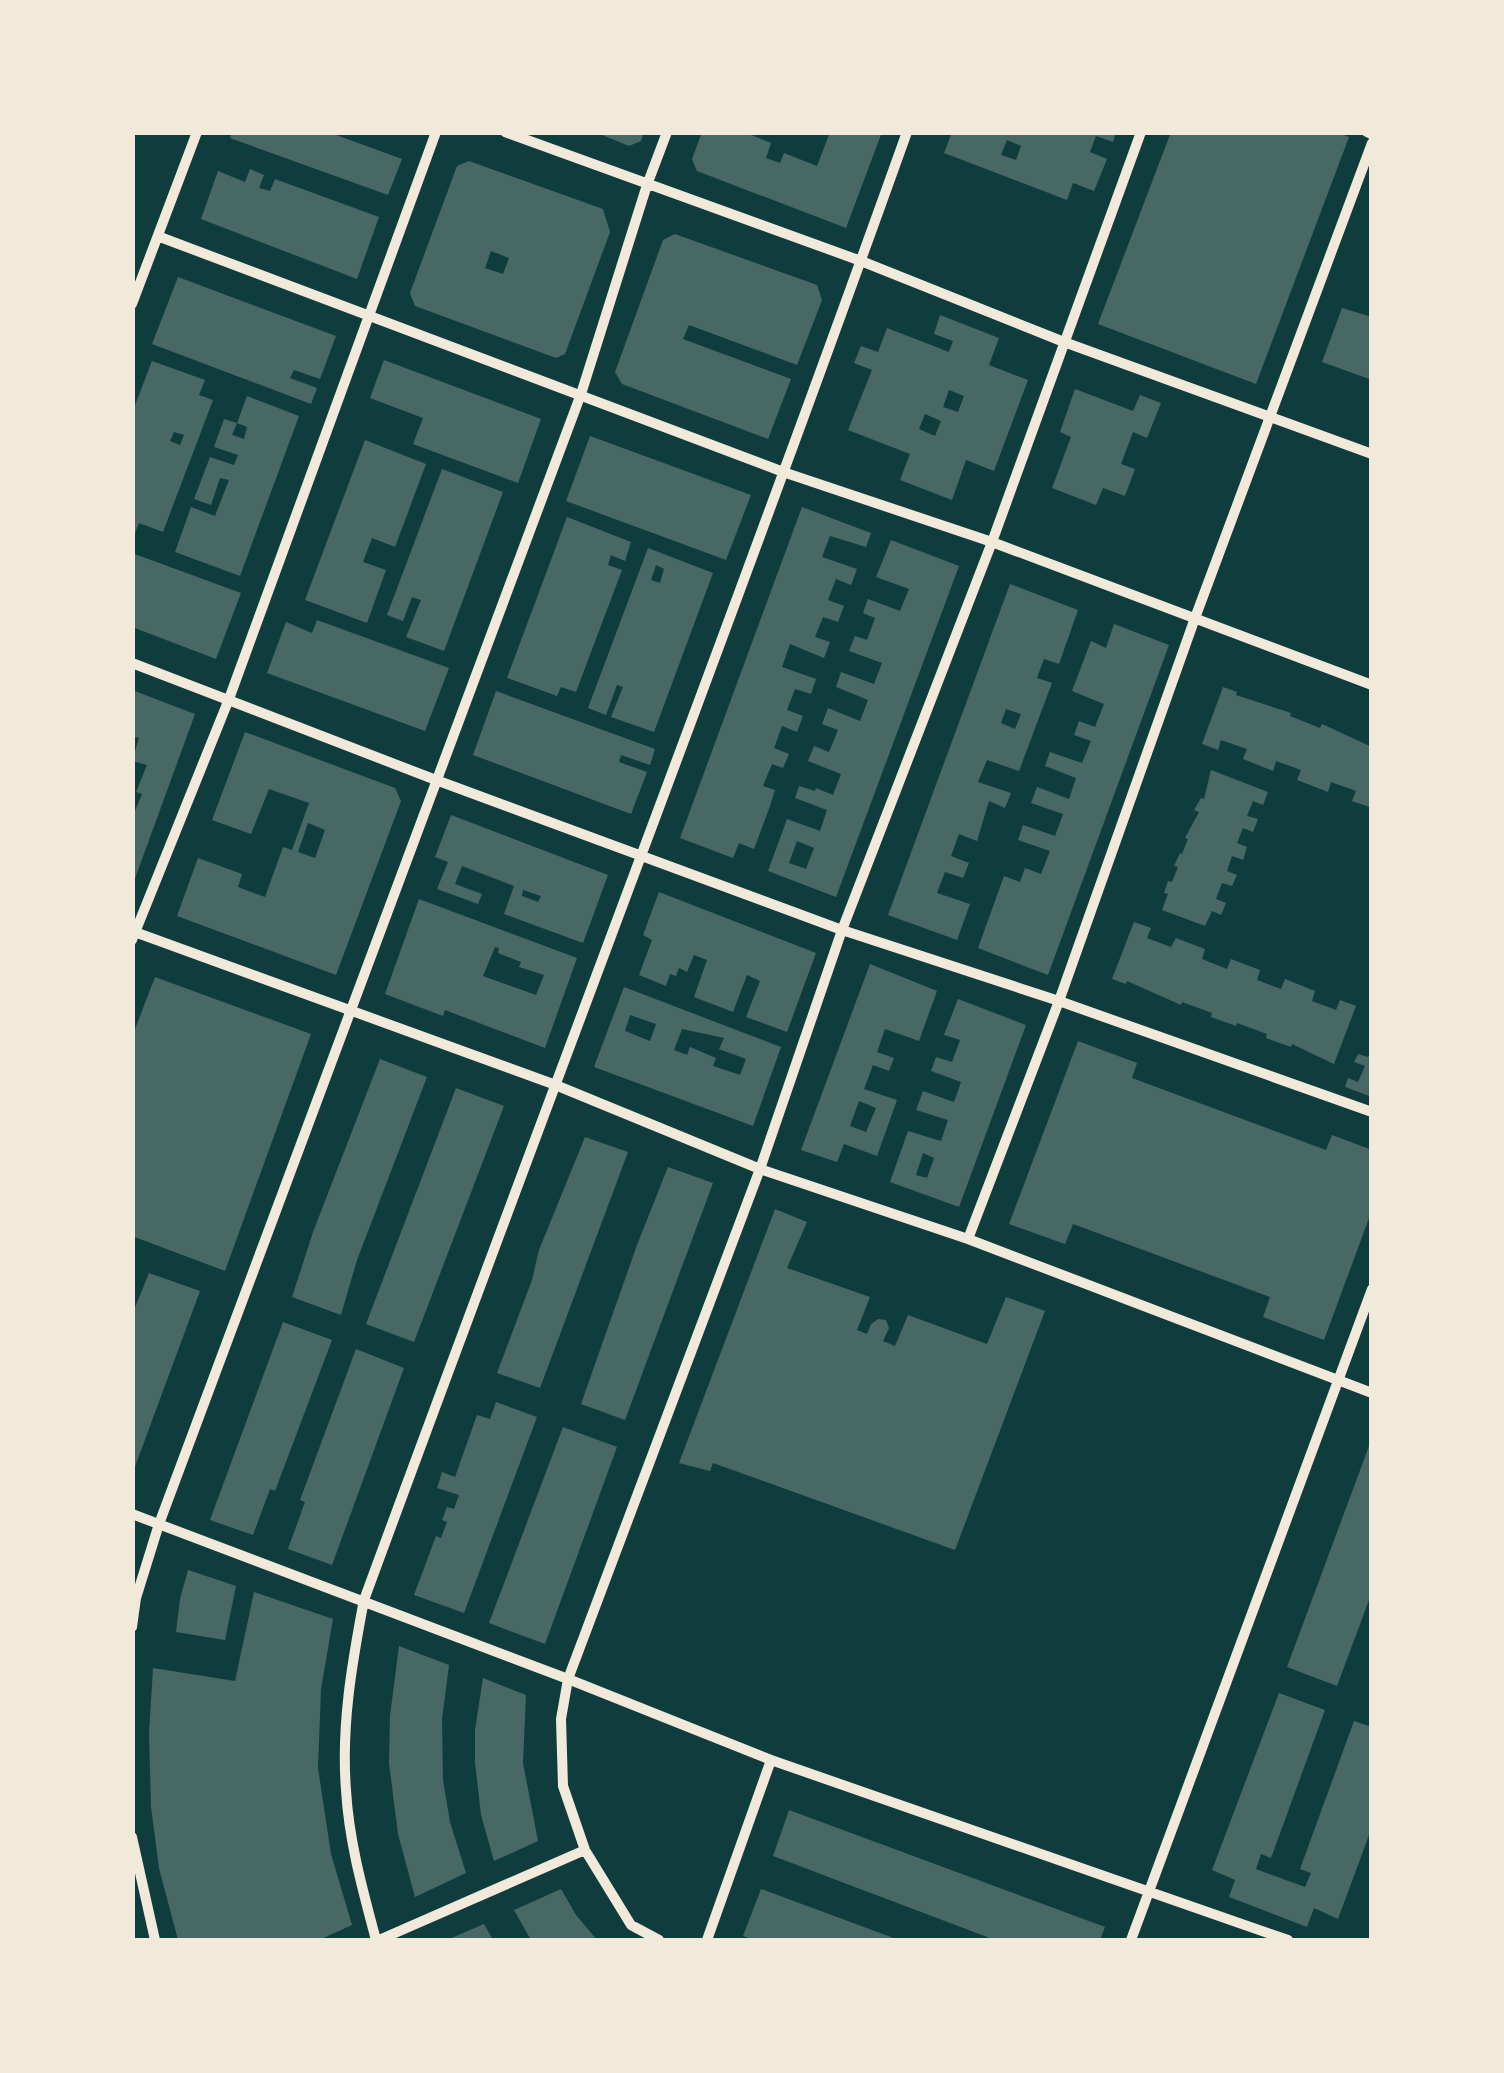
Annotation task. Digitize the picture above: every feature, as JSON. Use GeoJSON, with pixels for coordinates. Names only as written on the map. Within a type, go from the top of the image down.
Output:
{"type":"FeatureCollection","features":[{"type":"Feature","properties":{"kind":"street"},"geometry":{"type":"LineString","coordinates":[[132,304],[197,132]]}},
{"type":"Feature","properties":{"kind":"street"},"geometry":{"type":"LineString","coordinates":[[436,132],[230,699],[134,934],[553,1084],[760,1169],[968,1239],[1372,1393]]}},
{"type":"Feature","properties":{"kind":"street"},"geometry":{"type":"LineString","coordinates":[[505,132],[861,260],[1064,342],[1372,454]]}},
{"type":"Feature","properties":{"kind":"street"},"geometry":{"type":"LineString","coordinates":[[132,1628],[136,1598],[159,1524],[580,394],[667,132]]}},
{"type":"Feature","properties":{"kind":"street"},"geometry":{"type":"LineString","coordinates":[[585,1850],[377,1940],[355,1862],[346,1789],[348,1680],[364,1600],[553,1084],[786,472],[907,132]]}},
{"type":"Feature","properties":{"kind":"street"},"geometry":{"type":"LineString","coordinates":[[659,1940],[631,1925],[585,1850],[563,1786],[561,1719],[568,1679],[760,1169],[842,930],[992,542],[1141,132]]}},
{"type":"Feature","properties":{"kind":"street"},"geometry":{"type":"LineString","coordinates":[[968,1239],[1059,1002],[1195,618],[1372,143]]}},
{"type":"Feature","properties":{"kind":"street"},"geometry":{"type":"LineString","coordinates":[[160,237],[786,472],[992,542],[1372,685]]}},
{"type":"Feature","properties":{"kind":"street"},"geometry":{"type":"LineString","coordinates":[[132,662],[436,780],[842,930],[1372,1112]]}},
{"type":"Feature","properties":{"kind":"street"},"geometry":{"type":"LineString","coordinates":[[1132,1940],[1372,1289]]}},
{"type":"Feature","properties":{"kind":"street"},"geometry":{"type":"LineString","coordinates":[[132,1514],[364,1600],[770,1760],[1288,1940]]}},
{"type":"Feature","properties":{"kind":"street"},"geometry":{"type":"LineString","coordinates":[[707,1940],[770,1760]]}},
{"type":"Feature","properties":{"kind":"street"},"geometry":{"type":"LineString","coordinates":[[132,1837],[155,1940]]}},
{"type":"Feature","properties":{"kind":"building"},"geometry":{"type":"Polygon","coordinates":[[[232,132],[328,132],[402,159],[388,195],[230,138],[232,132]]]}},
{"type":"Feature","properties":{"kind":"building"},"geometry":{"type":"Polygon","coordinates":[[[595,132],[644,132],[641,141],[629,146],[595,132]]]}},
{"type":"Feature","properties":{"kind":"building"},"geometry":{"type":"Polygon","coordinates":[[[702,132],[744,132],[771,143],[766,158],[780,163],[784,153],[817,166],[830,132],[882,132],[846,228],[697,171],[692,159],[702,132]]]}},
{"type":"Feature","properties":{"kind":"building"},"geometry":{"type":"Polygon","coordinates":[[[952,132],[1116,132],[1113,142],[1096,136],[1090,152],[1107,159],[1094,191],[1073,183],[1067,200],[944,153],[952,132]],[[1007,140],[1001,155],[1016,160],[1021,146],[1007,140]]]}},
{"type":"Feature","properties":{"kind":"building"},"geometry":{"type":"Polygon","coordinates":[[[1171,132],[1336,132],[1349,137],[1256,384],[1098,324],[1171,132]]]}},
{"type":"Feature","properties":{"kind":"building"},"geometry":{"type":"Polygon","coordinates":[[[469,161],[603,209],[610,232],[565,354],[556,358],[415,306],[410,293],[457,166],[469,161]],[[491,251],[485,268],[503,274],[509,258],[491,251]]]}},
{"type":"Feature","properties":{"kind":"building"},"geometry":{"type":"Polygon","coordinates":[[[250,169],[264,175],[259,188],[270,191],[275,179],[379,217],[357,279],[201,219],[218,171],[245,182],[250,169]]]}},
{"type":"Feature","properties":{"kind":"building"},"geometry":{"type":"Polygon","coordinates":[[[675,234],[817,285],[822,300],[797,365],[689,325],[683,339],[791,379],[768,439],[622,384],[615,372],[663,240],[675,234]]]}},
{"type":"Feature","properties":{"kind":"building"},"geometry":{"type":"Polygon","coordinates":[[[178,277],[336,336],[320,379],[294,370],[290,378],[317,388],[311,404],[152,344],[178,277]]]}},
{"type":"Feature","properties":{"kind":"building"},"geometry":{"type":"Polygon","coordinates":[[[1342,308],[1372,317],[1372,380],[1322,362],[1342,308]]]}},
{"type":"Feature","properties":{"kind":"building"},"geometry":{"type":"Polygon","coordinates":[[[940,315],[999,338],[989,365],[1028,380],[994,471],[966,460],[952,500],[900,480],[910,454],[848,430],[872,370],[854,363],[861,346],[878,352],[887,328],[949,352],[953,341],[934,334],[940,315]],[[949,390],[943,407],[958,412],[964,396],[949,390]],[[925,414],[919,429],[935,436],[941,421],[925,414]]]}},
{"type":"Feature","properties":{"kind":"building"},"geometry":{"type":"Polygon","coordinates":[[[384,360],[541,419],[518,483],[413,444],[423,418],[370,398],[384,360]]]}},
{"type":"Feature","properties":{"kind":"building"},"geometry":{"type":"Polygon","coordinates":[[[152,361],[205,380],[199,395],[213,400],[163,532],[139,523],[133,538],[132,413],[152,361]],[[174,432],[170,441],[180,445],[184,435],[174,432]]]}},
{"type":"Feature","properties":{"kind":"building"},"geometry":{"type":"Polygon","coordinates":[[[1075,389],[1133,411],[1140,395],[1161,403],[1147,438],[1133,432],[1121,464],[1135,469],[1125,496],[1103,488],[1096,505],[1052,488],[1071,437],[1060,432],[1075,389]]]}},
{"type":"Feature","properties":{"kind":"building"},"geometry":{"type":"Polygon","coordinates":[[[247,396],[299,416],[240,576],[175,552],[191,507],[215,516],[229,480],[220,478],[211,505],[194,499],[210,457],[234,465],[238,455],[214,447],[224,419],[237,423],[247,396]],[[237,423],[232,435],[244,439],[247,427],[237,423]]]}},
{"type":"Feature","properties":{"kind":"building"},"geometry":{"type":"Polygon","coordinates":[[[590,436],[751,495],[726,560],[566,501],[590,436]]]}},
{"type":"Feature","properties":{"kind":"building"},"geometry":{"type":"Polygon","coordinates":[[[365,440],[426,464],[395,547],[372,538],[363,562],[386,570],[367,623],[305,600],[365,440]]]}},
{"type":"Feature","properties":{"kind":"building"},"geometry":{"type":"Polygon","coordinates":[[[442,469],[503,492],[444,651],[406,637],[421,600],[412,597],[403,621],[387,615],[442,469]]]}},
{"type":"Feature","properties":{"kind":"building"},"geometry":{"type":"Polygon","coordinates":[[[802,507],[871,533],[866,547],[830,536],[822,557],[857,569],[851,585],[836,579],[828,600],[844,606],[838,622],[823,617],[815,637],[830,642],[824,658],[790,644],[782,667],[816,679],[811,694],[795,689],[787,710],[803,716],[797,732],[782,726],[774,748],[789,754],[783,768],[772,764],[763,786],[775,790],[754,849],[739,843],[733,858],[680,838],[802,507]]]}},
{"type":"Feature","properties":{"kind":"building"},"geometry":{"type":"Polygon","coordinates":[[[567,517],[631,542],[625,561],[611,555],[608,565],[622,570],[576,692],[561,687],[557,696],[507,678],[567,517]]]}},
{"type":"Feature","properties":{"kind":"building"},"geometry":{"type":"Polygon","coordinates":[[[891,540],[959,566],[836,897],[768,871],[787,819],[820,831],[827,810],[795,798],[799,786],[833,795],[841,774],[808,761],[814,746],[829,752],[838,730],[822,724],[828,708],[860,721],[868,700],[836,687],[841,672],[874,684],[882,663],[849,651],[855,636],[867,640],[875,618],[863,613],[868,599],[900,611],[909,589],[876,577],[891,540]],[[797,841],[789,863],[806,869],[814,848],[797,841]]]}},
{"type":"Feature","properties":{"kind":"building"},"geometry":{"type":"Polygon","coordinates":[[[648,548],[713,573],[654,732],[611,717],[623,687],[617,685],[606,715],[588,708],[648,548]],[[656,565],[651,580],[660,583],[664,569],[656,565]]]}},
{"type":"Feature","properties":{"kind":"building"},"geometry":{"type":"Polygon","coordinates":[[[132,553],[241,593],[216,659],[132,627],[132,553]]]}},
{"type":"Feature","properties":{"kind":"building"},"geometry":{"type":"Polygon","coordinates":[[[1010,584],[1078,610],[1059,664],[1044,659],[1037,678],[1052,683],[1019,771],[987,760],[978,782],[1011,793],[1005,808],[989,801],[977,841],[959,834],[951,856],[969,863],[963,878],[945,872],[937,893],[970,904],[957,940],[888,915],[1010,584]],[[1006,709],[1001,723],[1015,729],[1021,714],[1006,709]]]}},
{"type":"Feature","properties":{"kind":"building"},"geometry":{"type":"Polygon","coordinates":[[[317,620],[449,668],[425,731],[267,673],[286,622],[312,633],[317,620]]]}},
{"type":"Feature","properties":{"kind":"building"},"geometry":{"type":"Polygon","coordinates":[[[1114,624],[1169,645],[1048,975],[978,948],[1004,876],[1020,882],[1025,868],[1041,874],[1050,851],[1018,840],[1023,825],[1055,836],[1063,814],[1031,803],[1037,787],[1069,799],[1076,778],[1045,766],[1050,752],[1082,763],[1091,741],[1074,735],[1079,721],[1095,727],[1104,704],[1072,691],[1091,641],[1106,648],[1114,624]]]}},
{"type":"Feature","properties":{"kind":"building"},"geometry":{"type":"Polygon","coordinates":[[[1223,687],[1372,747],[1372,808],[1352,801],[1356,791],[1331,782],[1328,792],[1297,780],[1301,770],[1276,761],[1273,771],[1243,759],[1247,749],[1221,740],[1218,750],[1202,744],[1223,687]]]}},
{"type":"Feature","properties":{"kind":"building"},"geometry":{"type":"Polygon","coordinates":[[[132,690],[195,714],[133,884],[132,818],[142,794],[136,792],[147,765],[132,761],[139,738],[132,736],[132,690]]]}},
{"type":"Feature","properties":{"kind":"building"},"geometry":{"type":"Polygon","coordinates":[[[496,691],[655,749],[650,765],[621,755],[619,762],[647,772],[631,814],[473,755],[496,691]]]}},
{"type":"Feature","properties":{"kind":"building"},"geometry":{"type":"Polygon","coordinates":[[[245,732],[395,788],[401,801],[336,975],[177,916],[198,858],[242,874],[238,887],[265,897],[283,847],[292,850],[309,803],[269,789],[251,834],[212,820],[245,732]],[[308,823],[298,852],[315,858],[325,830],[308,823]]]}},
{"type":"Feature","properties":{"kind":"building"},"geometry":{"type":"Polygon","coordinates":[[[1211,770],[1268,792],[1263,805],[1253,801],[1247,816],[1258,819],[1253,832],[1243,828],[1237,843],[1247,847],[1243,860],[1232,856],[1227,871],[1237,875],[1232,886],[1222,883],[1216,899],[1226,903],[1221,915],[1212,911],[1205,926],[1162,910],[1168,881],[1172,882],[1178,867],[1174,866],[1199,812],[1194,810],[1204,799],[1211,770]]]}},
{"type":"Feature","properties":{"kind":"building"},"geometry":{"type":"Polygon","coordinates":[[[451,815],[608,875],[583,943],[504,914],[514,886],[462,866],[455,884],[482,894],[478,904],[437,889],[448,862],[435,857],[451,815]],[[523,890],[522,896],[538,902],[541,896],[523,890]]]}},
{"type":"Feature","properties":{"kind":"building"},"geometry":{"type":"Polygon","coordinates":[[[659,892],[816,953],[787,1032],[746,1017],[760,981],[747,975],[733,1012],[694,997],[707,960],[694,955],[687,972],[679,968],[676,976],[670,974],[666,986],[639,975],[652,940],[643,935],[659,892]]]}},
{"type":"Feature","properties":{"kind":"building"},"geometry":{"type":"Polygon","coordinates":[[[419,899],[577,958],[545,1048],[445,1010],[443,1016],[385,994],[419,899]],[[495,947],[483,976],[536,995],[544,975],[519,967],[521,962],[498,953],[499,948],[495,947]]]}},
{"type":"Feature","properties":{"kind":"building"},"geometry":{"type":"Polygon","coordinates":[[[1134,922],[1151,928],[1147,938],[1171,947],[1176,938],[1205,949],[1202,959],[1227,969],[1231,959],[1260,970],[1257,980],[1281,989],[1285,979],[1315,991],[1312,1001],[1336,1010],[1340,1000],[1356,1006],[1334,1064],[1292,1044],[1291,1047],[1266,1038],[1267,1034],[1211,1017],[1212,1013],[1182,1002],[1181,1005],[1127,981],[1126,984],[1112,979],[1134,922]]]}},
{"type":"Feature","properties":{"kind":"building"},"geometry":{"type":"Polygon","coordinates":[[[870,964],[937,991],[919,1041],[885,1029],[877,1052],[894,1058],[889,1071],[873,1065],[864,1089],[897,1100],[877,1156],[844,1144],[837,1162],[801,1150],[870,964]],[[859,1101],[850,1126],[866,1132],[876,1108],[859,1101]]]}},
{"type":"Feature","properties":{"kind":"building"},"geometry":{"type":"Polygon","coordinates":[[[155,977],[311,1034],[225,1271],[132,1236],[132,1037],[155,977]]]}},
{"type":"Feature","properties":{"kind":"building"},"geometry":{"type":"Polygon","coordinates":[[[624,987],[781,1047],[753,1126],[594,1067],[624,987]],[[630,1015],[625,1031],[650,1041],[656,1024],[630,1015]],[[682,1029],[674,1050],[687,1055],[690,1047],[716,1058],[713,1066],[740,1075],[746,1059],[719,1049],[724,1038],[682,1029]]]}},
{"type":"Feature","properties":{"kind":"building"},"geometry":{"type":"Polygon","coordinates":[[[958,999],[1026,1025],[959,1207],[890,1182],[908,1131],[941,1141],[948,1120],[916,1110],[923,1091],[954,1102],[961,1082],[931,1071],[936,1057],[952,1062],[960,1040],[944,1035],[958,999]],[[923,1153],[916,1175],[927,1178],[934,1158],[923,1153]]]}},
{"type":"Feature","properties":{"kind":"building"},"geometry":{"type":"Polygon","coordinates":[[[1078,1041],[1137,1063],[1132,1078],[1326,1150],[1332,1135],[1372,1150],[1372,1210],[1324,1340],[1263,1317],[1270,1297],[1073,1224],[1065,1244],[1009,1224],[1078,1041]]]}},
{"type":"Feature","properties":{"kind":"building"},"geometry":{"type":"Polygon","coordinates":[[[1372,1048],[1372,1097],[1345,1087],[1348,1078],[1358,1082],[1365,1066],[1354,1062],[1358,1054],[1368,1057],[1372,1048]]]}},
{"type":"Feature","properties":{"kind":"building"},"geometry":{"type":"Polygon","coordinates":[[[380,1059],[427,1077],[357,1260],[341,1315],[292,1297],[380,1059]]]}},
{"type":"Feature","properties":{"kind":"building"},"geometry":{"type":"Polygon","coordinates":[[[456,1088],[504,1106],[414,1342],[366,1324],[456,1088]]]}},
{"type":"Feature","properties":{"kind":"building"},"geometry":{"type":"Polygon","coordinates":[[[585,1137],[628,1152],[540,1388],[497,1373],[532,1280],[539,1250],[585,1137]]]}},
{"type":"Feature","properties":{"kind":"building"},"geometry":{"type":"Polygon","coordinates":[[[668,1167],[713,1183],[625,1420],[581,1404],[668,1167]]]}},
{"type":"Feature","properties":{"kind":"building"},"geometry":{"type":"Polygon","coordinates":[[[775,1209],[807,1222],[787,1268],[870,1297],[857,1330],[867,1334],[871,1324],[878,1319],[886,1320],[889,1328],[883,1341],[895,1346],[908,1315],[987,1344],[1006,1297],[1045,1311],[955,1550],[713,1463],[710,1471],[679,1463],[775,1209]]]}},
{"type":"Feature","properties":{"kind":"building"},"geometry":{"type":"Polygon","coordinates":[[[149,1273],[200,1291],[133,1472],[132,1315],[149,1273]]]}},
{"type":"Feature","properties":{"kind":"building"},"geometry":{"type":"Polygon","coordinates":[[[283,1322],[332,1340],[275,1491],[270,1489],[253,1535],[210,1520],[283,1322]]]}},
{"type":"Feature","properties":{"kind":"building"},"geometry":{"type":"Polygon","coordinates":[[[356,1349],[404,1368],[332,1565],[288,1549],[305,1502],[300,1500],[356,1349]]]}},
{"type":"Feature","properties":{"kind":"building"},"geometry":{"type":"Polygon","coordinates":[[[496,1402],[537,1417],[464,1613],[414,1595],[436,1536],[441,1538],[447,1522],[442,1520],[447,1507],[454,1509],[459,1495],[437,1488],[442,1472],[455,1477],[477,1415],[490,1419],[496,1402]]]}},
{"type":"Feature","properties":{"kind":"building"},"geometry":{"type":"Polygon","coordinates":[[[563,1427],[617,1447],[545,1644],[489,1623],[563,1427]]]}},
{"type":"Feature","properties":{"kind":"building"},"geometry":{"type":"Polygon","coordinates":[[[1372,1438],[1372,1592],[1337,1686],[1287,1667],[1372,1438]]]}},
{"type":"Feature","properties":{"kind":"building"},"geometry":{"type":"Polygon","coordinates":[[[188,1570],[236,1586],[225,1640],[176,1632],[188,1570]]]}},
{"type":"Feature","properties":{"kind":"building"},"geometry":{"type":"Polygon","coordinates":[[[254,1592],[333,1619],[321,1689],[318,1768],[331,1854],[352,1925],[319,1940],[178,1940],[159,1868],[151,1807],[149,1734],[153,1668],[235,1681],[254,1592]]]}},
{"type":"Feature","properties":{"kind":"building"},"geometry":{"type":"Polygon","coordinates":[[[399,1646],[449,1665],[442,1719],[443,1780],[450,1822],[466,1873],[415,1897],[398,1834],[389,1763],[390,1716],[399,1646]]]}},
{"type":"Feature","properties":{"kind":"building"},"geometry":{"type":"Polygon","coordinates":[[[483,1678],[526,1695],[523,1763],[538,1841],[494,1861],[481,1815],[475,1762],[475,1730],[483,1678]]]}},
{"type":"Feature","properties":{"kind":"building"},"geometry":{"type":"Polygon","coordinates":[[[1279,1693],[1325,1710],[1271,1858],[1261,1854],[1256,1869],[1305,1887],[1311,1873],[1300,1869],[1354,1721],[1372,1727],[1372,1827],[1338,1919],[1314,1908],[1307,1927],[1229,1897],[1235,1880],[1212,1870],[1279,1693]]]}},
{"type":"Feature","properties":{"kind":"building"},"geometry":{"type":"Polygon","coordinates":[[[789,1810],[1105,1927],[1100,1940],[995,1940],[773,1856],[789,1810]]]}},
{"type":"Feature","properties":{"kind":"building"},"geometry":{"type":"Polygon","coordinates":[[[561,1889],[597,1940],[531,1940],[514,1910],[561,1889]]]}},
{"type":"Feature","properties":{"kind":"building"},"geometry":{"type":"Polygon","coordinates":[[[761,1889],[899,1940],[754,1940],[743,1936],[761,1889]]]}},
{"type":"Feature","properties":{"kind":"building"},"geometry":{"type":"Polygon","coordinates":[[[484,1924],[493,1940],[447,1940],[484,1924]]]}}]}
